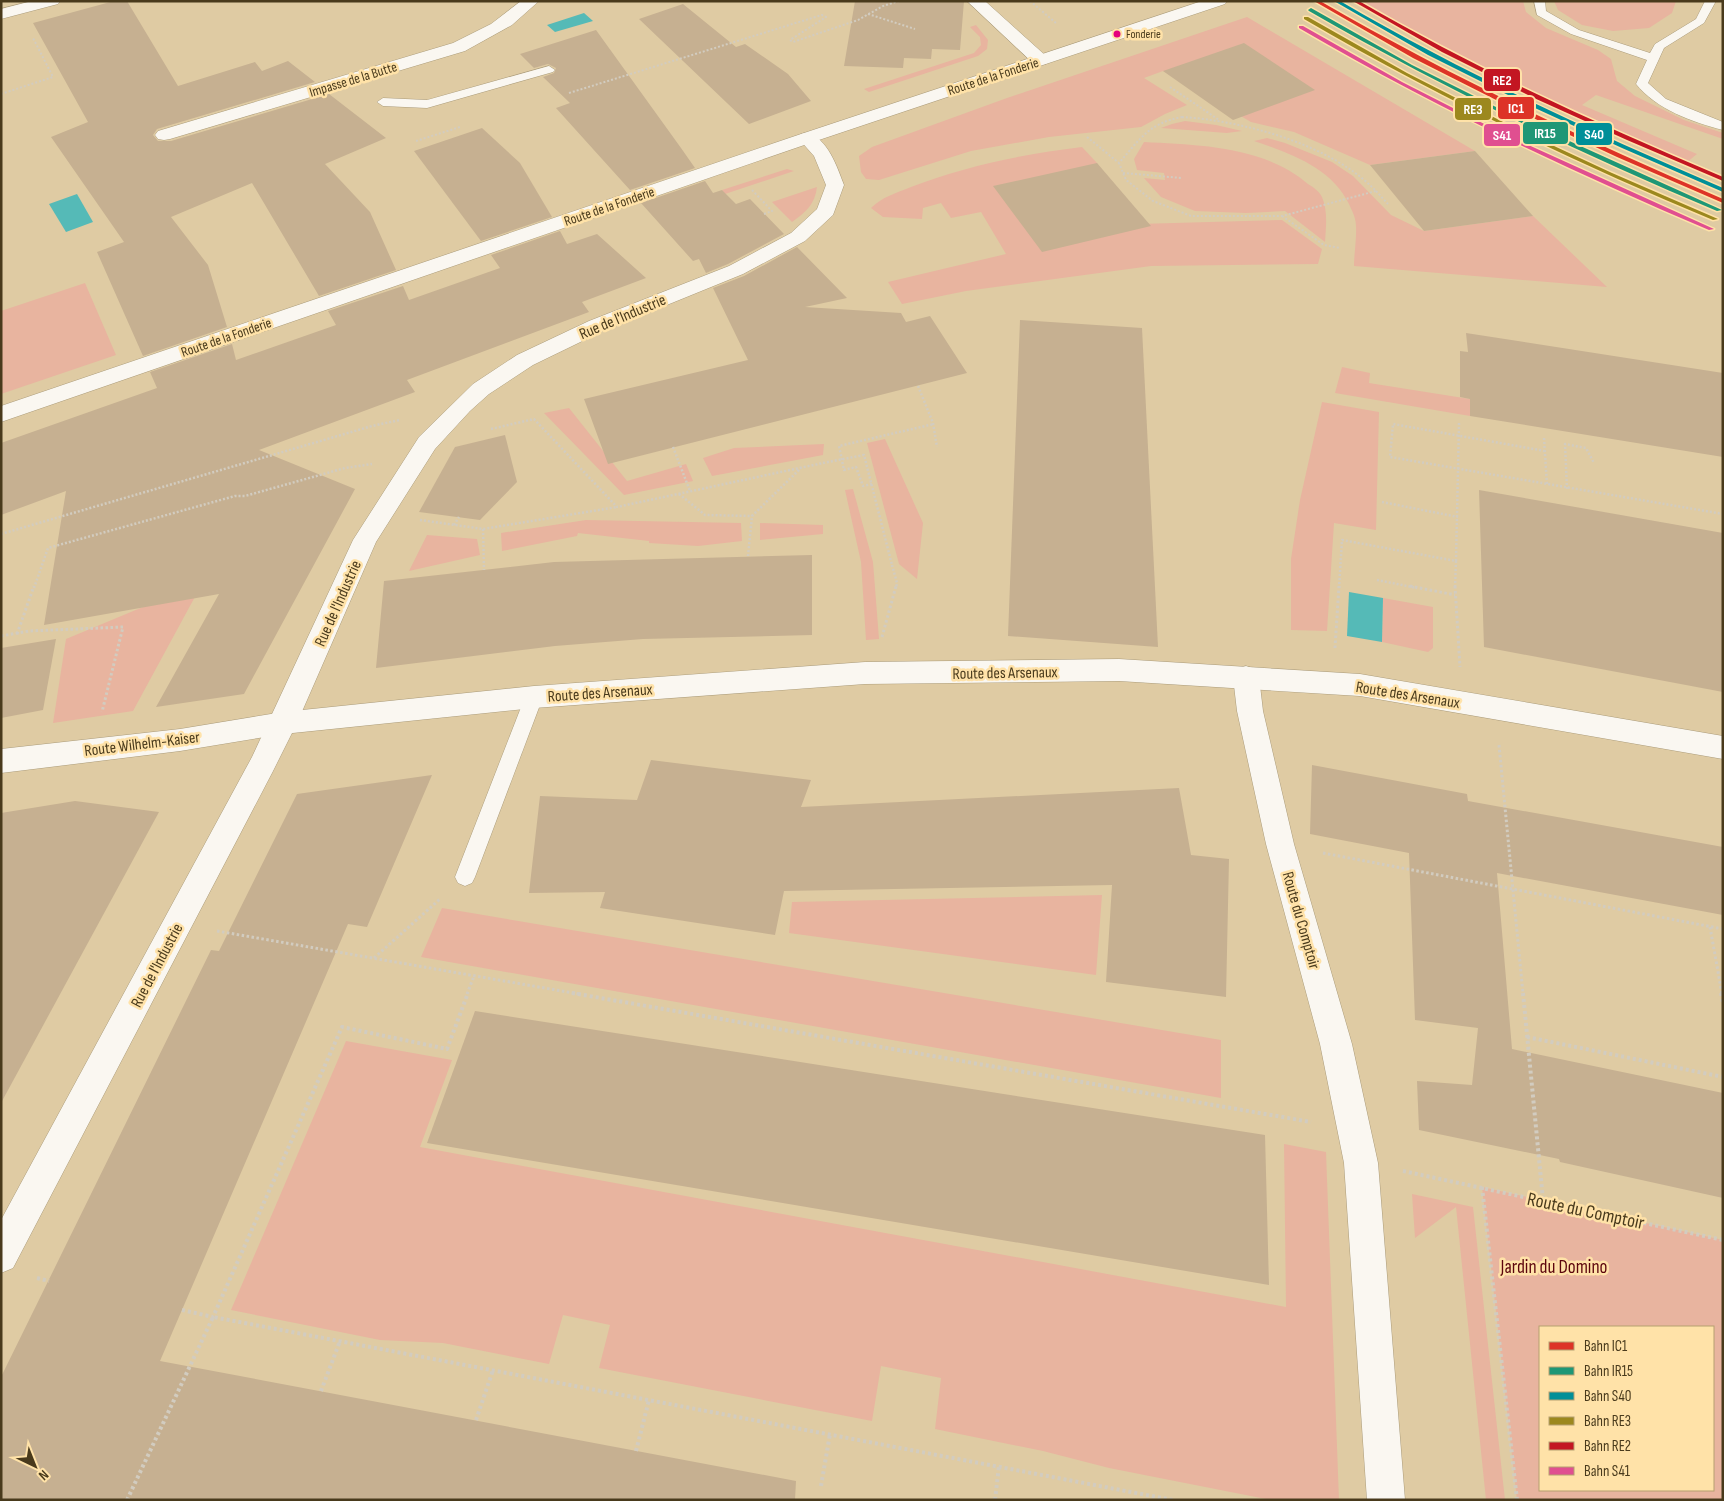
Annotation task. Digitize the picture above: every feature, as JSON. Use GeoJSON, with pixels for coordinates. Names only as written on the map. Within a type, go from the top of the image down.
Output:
{"type":"FeatureCollection","features":[{"type":"Feature","properties":{"kind":"main road"},"geometry":{"type":"LineString","coordinates":[[1,14],[52,1]]}},
{"type":"Feature","properties":{"kind":"main road","name":"Impasse de la Butte"},"geometry":{"type":"LineString","coordinates":[[164,135],[459,47],[490,33],[513,18],[531,1]]}},
{"type":"Feature","properties":{"kind":"main road"},"geometry":{"type":"LineString","coordinates":[[975,1],[1040,60]]}},
{"type":"Feature","properties":{"kind":"main road","name":"Route de la Fonderie"},"geometry":{"type":"LineString","coordinates":[[1,414],[808,138],[1218,2]]}},
{"type":"Feature","properties":{"kind":"main road","name":"Rue de l'Industrie"},"geometry":{"type":"LineString","coordinates":[[1,1256],[178,925],[283,723],[365,540],[427,443],[462,406],[481,390],[525,360],[596,326],[736,270],[798,237],[826,212],[835,185],[828,165],[808,138]]}},
{"type":"Feature","properties":{"kind":"main road","name":"Route des Arsenaux"},"geometry":{"type":"LineString","coordinates":[[283,723],[534,697],[880,673],[1118,670],[1360,685],[1723,748]]}},
{"type":"Feature","properties":{"kind":"main road","name":"Route du Comptoir"},"geometry":{"type":"LineString","coordinates":[[1246,677],[1250,711],[1280,844],[1336,1044],[1361,1163],[1386,1500]]}},
{"type":"Feature","properties":{"kind":"main road","name":"Route Wilhelm-Kaiser"},"geometry":{"type":"LineString","coordinates":[[1,761],[180,740],[283,723]]}},
{"type":"Feature","properties":{"kind":"lane"},"geometry":{"type":"LineString","coordinates":[[1539,1],[1542,13],[1575,32],[1652,58]]}},
{"type":"Feature","properties":{"kind":"lane"},"geometry":{"type":"LineString","coordinates":[[1723,4],[1712,1],[1700,21],[1659,46],[1642,84],[1662,102],[1723,126]]}},
{"type":"Feature","properties":{"kind":"lane"},"geometry":{"type":"LineString","coordinates":[[383,102],[427,104],[549,70]]}},
{"type":"Feature","properties":{"kind":"lane"},"geometry":{"type":"LineString","coordinates":[[465,877],[534,697]]}},
{"type":"Feature","properties":{"kind":"path"},"geometry":{"type":"LineString","coordinates":[[565,94],[822,15],[826,17],[790,40],[793,42],[812,34],[844,25],[883,6],[899,1]]}},
{"type":"Feature","properties":{"kind":"path"},"geometry":{"type":"LineString","coordinates":[[1030,1],[1058,26]]}},
{"type":"Feature","properties":{"kind":"path"},"geometry":{"type":"LineString","coordinates":[[1,94],[53,77],[18,10]]}},
{"type":"Feature","properties":{"kind":"path"},"geometry":{"type":"LineString","coordinates":[[868,14],[914,29]]}},
{"type":"Feature","properties":{"kind":"path"},"geometry":{"type":"LineString","coordinates":[[1170,87],[1219,121]]}},
{"type":"Feature","properties":{"kind":"path"},"geometry":{"type":"LineString","coordinates":[[1119,163],[1142,135],[1167,120],[1185,118],[1219,121],[1288,139],[1340,162],[1359,175],[1388,204]]}},
{"type":"Feature","properties":{"kind":"path"},"geometry":{"type":"LineString","coordinates":[[416,141],[462,127]]}},
{"type":"Feature","properties":{"kind":"path"},"geometry":{"type":"LineString","coordinates":[[1087,137],[1119,163],[1126,180],[1153,200],[1191,216],[1282,216],[1377,191]]}},
{"type":"Feature","properties":{"kind":"path"},"geometry":{"type":"LineString","coordinates":[[1124,173],[1182,178]]}},
{"type":"Feature","properties":{"kind":"path"},"geometry":{"type":"LineString","coordinates":[[752,190],[765,204]]}},
{"type":"Feature","properties":{"kind":"path"},"geometry":{"type":"LineString","coordinates":[[764,214],[772,211]]}},
{"type":"Feature","properties":{"kind":"path"},"geometry":{"type":"LineString","coordinates":[[1282,216],[1324,245],[1340,248]]}},
{"type":"Feature","properties":{"kind":"path"},"geometry":{"type":"LineString","coordinates":[[918,386],[930,411],[937,434],[937,447]]}},
{"type":"Feature","properties":{"kind":"path"},"geometry":{"type":"LineString","coordinates":[[1,534],[372,426],[462,406]]}},
{"type":"Feature","properties":{"kind":"path"},"geometry":{"type":"LineString","coordinates":[[427,443],[534,419],[617,507]]}},
{"type":"Feature","properties":{"kind":"path"},"geometry":{"type":"LineString","coordinates":[[1459,423],[1455,595],[1463,702]]}},
{"type":"Feature","properties":{"kind":"path"},"geometry":{"type":"LineString","coordinates":[[872,484],[863,486],[856,467],[844,470],[839,446],[934,424]]}},
{"type":"Feature","properties":{"kind":"path"},"geometry":{"type":"LineString","coordinates":[[1545,451],[1393,424],[1390,457],[1567,489],[1723,514]]}},
{"type":"Feature","properties":{"kind":"path"},"geometry":{"type":"LineString","coordinates":[[1544,438],[1547,485]]}},
{"type":"Feature","properties":{"kind":"path"},"geometry":{"type":"LineString","coordinates":[[1567,489],[1565,444],[1586,448],[1594,463]]}},
{"type":"Feature","properties":{"kind":"path"},"geometry":{"type":"LineString","coordinates":[[673,447],[690,491]]}},
{"type":"Feature","properties":{"kind":"path"},"geometry":{"type":"LineString","coordinates":[[382,514],[483,529],[617,507],[864,455],[897,583],[882,632],[880,673]]}},
{"type":"Feature","properties":{"kind":"path"},"geometry":{"type":"LineString","coordinates":[[17,634],[48,548],[235,496],[245,496],[345,468]]}},
{"type":"Feature","properties":{"kind":"path"},"geometry":{"type":"LineString","coordinates":[[748,556],[752,516],[800,468]]}},
{"type":"Feature","properties":{"kind":"path"},"geometry":{"type":"LineString","coordinates":[[678,494],[705,515],[752,516]]}},
{"type":"Feature","properties":{"kind":"path"},"geometry":{"type":"LineString","coordinates":[[1382,502],[1458,517]]}},
{"type":"Feature","properties":{"kind":"path"},"geometry":{"type":"LineString","coordinates":[[454,525],[459,517]]}},
{"type":"Feature","properties":{"kind":"path"},"geometry":{"type":"LineString","coordinates":[[483,529],[484,570]]}},
{"type":"Feature","properties":{"kind":"path"},"geometry":{"type":"LineString","coordinates":[[1360,685],[1361,657],[1334,654],[1342,540],[1456,561]]}},
{"type":"Feature","properties":{"kind":"path"},"geometry":{"type":"LineString","coordinates":[[1377,580],[1455,595]]}},
{"type":"Feature","properties":{"kind":"path"},"geometry":{"type":"LineString","coordinates":[[1,636],[29,631],[123,627],[93,749]]}},
{"type":"Feature","properties":{"kind":"path"},"geometry":{"type":"LineString","coordinates":[[1495,708],[1543,1200]]}},
{"type":"Feature","properties":{"kind":"path"},"geometry":{"type":"LineString","coordinates":[[1280,844],[1723,930]]}},
{"type":"Feature","properties":{"kind":"path"},"geometry":{"type":"LineString","coordinates":[[373,958],[465,877]]}},
{"type":"Feature","properties":{"kind":"path"},"geometry":{"type":"LineString","coordinates":[[178,925],[1354,1130]]}},
{"type":"Feature","properties":{"kind":"path"},"geometry":{"type":"LineString","coordinates":[[1710,927],[1723,1003]]}},
{"type":"Feature","properties":{"kind":"path"},"geometry":{"type":"LineString","coordinates":[[127,1500],[213,1317],[342,1027],[447,1049],[474,976]]}},
{"type":"Feature","properties":{"kind":"path"},"geometry":{"type":"LineString","coordinates":[[1527,1037],[1723,1077]]}},
{"type":"Feature","properties":{"kind":"path","name":"Route du Comptoir"},"geometry":{"type":"LineString","coordinates":[[1361,1163],[1482,1187],[1723,1240]]}},
{"type":"Feature","properties":{"kind":"path"},"geometry":{"type":"LineString","coordinates":[[1482,1187],[1517,1500]]}},
{"type":"Feature","properties":{"kind":"path"},"geometry":{"type":"LineString","coordinates":[[182,1310],[1173,1500]]}},
{"type":"Feature","properties":{"kind":"path"},"geometry":{"type":"LineString","coordinates":[[321,1391],[340,1341]]}},
{"type":"Feature","properties":{"kind":"path"},"geometry":{"type":"LineString","coordinates":[[476,1420],[493,1370]]}},
{"type":"Feature","properties":{"kind":"path"},"geometry":{"type":"LineString","coordinates":[[636,1451],[649,1400]]}},
{"type":"Feature","properties":{"kind":"path"},"geometry":{"type":"LineString","coordinates":[[821,1486],[830,1434]]}},
{"type":"Feature","properties":{"kind":"path"},"geometry":{"type":"LineString","coordinates":[[996,1500],[1000,1466]]}},
{"type":"Feature","properties":{"kind":"green space"},"geometry":{"type":"Polygon","coordinates":[[[1352,1],[1523,1],[1526,12],[1546,28],[1598,50],[1611,59],[1617,81],[1635,96],[1684,120],[1723,133],[1723,139],[1596,95],[1582,105],[1697,154],[1686,163],[1531,95],[1449,54],[1352,1]]]}},
{"type":"Feature","properties":{"kind":"green space"},"geometry":{"type":"Polygon","coordinates":[[[1554,1],[1676,1],[1672,13],[1649,28],[1613,31],[1582,25],[1558,10],[1554,1]]]}},
{"type":"Feature","properties":{"kind":"green space"},"geometry":{"type":"Polygon","coordinates":[[[1247,17],[1475,151],[1370,165],[1294,132],[1251,122],[1163,71],[1144,78],[1187,105],[1141,127],[1049,137],[971,151],[879,180],[866,179],[861,172],[859,156],[872,147],[1007,98],[1247,17]]]}},
{"type":"Feature","properties":{"kind":"green space"},"geometry":{"type":"Polygon","coordinates":[[[976,25],[988,40],[987,49],[978,56],[869,92],[864,89],[974,53],[981,45],[980,37],[970,27],[976,25]]]}},
{"type":"Feature","properties":{"kind":"green space"},"geometry":{"type":"Polygon","coordinates":[[[1185,121],[1242,131],[1227,133],[1161,128],[1185,121]]]}},
{"type":"Feature","properties":{"kind":"green space"},"geometry":{"type":"Polygon","coordinates":[[[1267,138],[1285,143],[1332,162],[1353,176],[1391,215],[1424,231],[1533,216],[1607,287],[1354,266],[1356,224],[1353,213],[1342,191],[1321,171],[1309,164],[1282,151],[1254,141],[1267,138]]]}},
{"type":"Feature","properties":{"kind":"green space"},"geometry":{"type":"Polygon","coordinates":[[[1144,142],[1187,144],[1230,150],[1272,162],[1291,171],[1320,193],[1322,197],[1326,213],[1325,242],[1285,211],[1246,213],[1195,211],[1161,197],[1144,178],[1165,180],[1164,173],[1137,170],[1134,159],[1144,142]]]}},
{"type":"Feature","properties":{"kind":"green space"},"geometry":{"type":"Polygon","coordinates":[[[1082,147],[1097,163],[1138,224],[1282,220],[1322,249],[1318,264],[1151,266],[966,291],[902,304],[888,282],[1006,254],[981,212],[951,218],[941,203],[923,208],[922,219],[883,217],[871,208],[875,204],[911,187],[974,167],[1017,157],[1082,147]]]}},
{"type":"Feature","properties":{"kind":"green space"},"geometry":{"type":"Polygon","coordinates":[[[787,169],[794,171],[725,194],[722,190],[787,169]]]}},
{"type":"Feature","properties":{"kind":"green space"},"geometry":{"type":"Polygon","coordinates":[[[817,187],[809,207],[792,222],[772,202],[817,187]]]}},
{"type":"Feature","properties":{"kind":"green space"},"geometry":{"type":"Polygon","coordinates":[[[85,283],[116,355],[1,394],[1,311],[85,283]]]}},
{"type":"Feature","properties":{"kind":"green space"},"geometry":{"type":"Polygon","coordinates":[[[1342,367],[1370,373],[1369,383],[1470,399],[1470,416],[1335,393],[1342,367]]]}},
{"type":"Feature","properties":{"kind":"green space"},"geometry":{"type":"Polygon","coordinates":[[[1322,402],[1379,412],[1376,530],[1334,523],[1327,631],[1291,630],[1291,559],[1300,500],[1322,402]]]}},
{"type":"Feature","properties":{"kind":"green space"},"geometry":{"type":"Polygon","coordinates":[[[569,408],[627,481],[686,464],[693,481],[624,495],[544,413],[569,408]]]}},
{"type":"Feature","properties":{"kind":"green space"},"geometry":{"type":"Polygon","coordinates":[[[885,439],[923,523],[917,579],[899,564],[867,443],[885,439]]]}},
{"type":"Feature","properties":{"kind":"green space"},"geometry":{"type":"Polygon","coordinates":[[[824,444],[823,455],[712,476],[703,458],[734,448],[824,444]]]}},
{"type":"Feature","properties":{"kind":"green space"},"geometry":{"type":"Polygon","coordinates":[[[853,489],[873,562],[879,639],[866,640],[861,562],[845,490],[853,489]]]}},
{"type":"Feature","properties":{"kind":"green space"},"geometry":{"type":"Polygon","coordinates":[[[586,520],[741,523],[742,541],[698,546],[649,543],[649,541],[578,533],[577,536],[502,551],[501,533],[586,520]]]}},
{"type":"Feature","properties":{"kind":"green space"},"geometry":{"type":"Polygon","coordinates":[[[760,523],[823,525],[823,534],[760,540],[760,523]]]}},
{"type":"Feature","properties":{"kind":"green space"},"geometry":{"type":"Polygon","coordinates":[[[427,535],[477,539],[480,555],[409,571],[427,535]]]}},
{"type":"Feature","properties":{"kind":"green space"},"geometry":{"type":"Polygon","coordinates":[[[203,582],[133,711],[53,723],[66,639],[203,582]]]}},
{"type":"Feature","properties":{"kind":"green space"},"geometry":{"type":"Polygon","coordinates":[[[1383,598],[1433,607],[1433,648],[1428,652],[1382,642],[1383,598]]]}},
{"type":"Feature","properties":{"kind":"green space"},"geometry":{"type":"Polygon","coordinates":[[[1102,895],[1096,975],[789,933],[792,902],[1102,895]]]}},
{"type":"Feature","properties":{"kind":"green space"},"geometry":{"type":"Polygon","coordinates":[[[442,908],[1221,1040],[1221,1098],[421,957],[442,908]]]}},
{"type":"Feature","properties":{"kind":"green space"},"geometry":{"type":"Polygon","coordinates":[[[346,1041],[452,1060],[420,1147],[1286,1307],[1284,1144],[1326,1152],[1339,1500],[1271,1500],[1109,1468],[1043,1451],[935,1429],[941,1378],[881,1366],[872,1421],[599,1368],[610,1325],[563,1315],[549,1364],[443,1343],[380,1340],[231,1310],[346,1041]]]}},
{"type":"Feature","properties":{"kind":"green space","name":"Jardin du Domino"},"geometry":{"type":"Polygon","coordinates":[[[1482,1187],[1723,1240],[1723,1500],[1517,1500],[1482,1187]]]}},
{"type":"Feature","properties":{"kind":"green space"},"geometry":{"type":"Polygon","coordinates":[[[1412,1194],[1473,1207],[1505,1500],[1486,1500],[1456,1207],[1415,1238],[1412,1194]]]}},
{"type":"Feature","properties":{"kind":"water"},"geometry":{"type":"Polygon","coordinates":[[[584,13],[593,21],[555,32],[547,25],[584,13]]]}},
{"type":"Feature","properties":{"kind":"water"},"geometry":{"type":"Polygon","coordinates":[[[77,194],[93,222],[66,232],[49,204],[77,194]]]}},
{"type":"Feature","properties":{"kind":"water"},"geometry":{"type":"Polygon","coordinates":[[[1349,592],[1383,598],[1382,642],[1347,636],[1349,592]]]}},
{"type":"Feature","properties":{"kind":"building"},"geometry":{"type":"Polygon","coordinates":[[[114,1],[127,1],[178,86],[255,62],[262,71],[288,61],[315,82],[157,129],[153,135],[158,141],[171,141],[329,94],[386,138],[325,164],[370,212],[396,270],[319,296],[252,183],[171,217],[208,265],[227,327],[143,356],[97,252],[124,242],[51,137],[88,122],[33,23],[114,1]]]}},
{"type":"Feature","properties":{"kind":"building"},"geometry":{"type":"Polygon","coordinates":[[[855,1],[964,1],[960,50],[932,49],[931,59],[904,58],[903,68],[844,66],[855,1]]]}},
{"type":"Feature","properties":{"kind":"building"},"geometry":{"type":"Polygon","coordinates":[[[683,4],[736,47],[745,44],[788,74],[811,101],[749,124],[639,19],[683,4]]]}},
{"type":"Feature","properties":{"kind":"building"},"geometry":{"type":"Polygon","coordinates":[[[596,30],[695,168],[630,190],[556,108],[570,103],[543,77],[554,73],[556,68],[548,64],[534,68],[520,54],[596,30]]]}},
{"type":"Feature","properties":{"kind":"building"},"geometry":{"type":"Polygon","coordinates":[[[1244,43],[1315,90],[1233,120],[1163,71],[1244,43]]]}},
{"type":"Feature","properties":{"kind":"building"},"geometry":{"type":"Polygon","coordinates":[[[482,128],[520,163],[552,217],[481,241],[414,151],[482,128]]]}},
{"type":"Feature","properties":{"kind":"building"},"geometry":{"type":"Polygon","coordinates":[[[1475,151],[1533,216],[1424,231],[1370,165],[1475,151]]]}},
{"type":"Feature","properties":{"kind":"building"},"geometry":{"type":"Polygon","coordinates":[[[1097,163],[1151,226],[1042,252],[993,186],[1097,163]]]}},
{"type":"Feature","properties":{"kind":"building"},"geometry":{"type":"Polygon","coordinates":[[[705,181],[713,193],[722,190],[736,204],[750,199],[784,234],[728,264],[706,273],[699,259],[693,261],[641,203],[705,181]]]}},
{"type":"Feature","properties":{"kind":"building"},"geometry":{"type":"Polygon","coordinates":[[[560,231],[567,244],[597,234],[646,278],[582,302],[589,312],[407,380],[415,392],[259,450],[355,489],[244,694],[156,707],[219,594],[44,625],[66,491],[1,515],[1,443],[157,388],[150,372],[232,344],[236,360],[336,325],[328,311],[403,286],[409,300],[500,268],[491,255],[560,231]]]}},
{"type":"Feature","properties":{"kind":"building"},"geometry":{"type":"Polygon","coordinates":[[[797,247],[847,298],[805,307],[901,313],[906,322],[930,316],[967,373],[608,464],[584,399],[748,360],[713,288],[744,276],[797,247]]]}},
{"type":"Feature","properties":{"kind":"building"},"geometry":{"type":"Polygon","coordinates":[[[1020,320],[1142,328],[1158,647],[1008,636],[1020,320]]]}},
{"type":"Feature","properties":{"kind":"building"},"geometry":{"type":"Polygon","coordinates":[[[1466,333],[1723,373],[1723,457],[1470,416],[1470,399],[1460,397],[1460,351],[1468,352],[1466,333]]]}},
{"type":"Feature","properties":{"kind":"building"},"geometry":{"type":"Polygon","coordinates":[[[505,435],[517,482],[480,520],[419,512],[455,447],[505,435]]]}},
{"type":"Feature","properties":{"kind":"building"},"geometry":{"type":"Polygon","coordinates":[[[1479,490],[1723,533],[1723,692],[1484,647],[1479,490]]]}},
{"type":"Feature","properties":{"kind":"building"},"geometry":{"type":"Polygon","coordinates":[[[812,555],[812,635],[643,639],[555,646],[376,668],[384,581],[554,562],[812,555]]]}},
{"type":"Feature","properties":{"kind":"building"},"geometry":{"type":"Polygon","coordinates":[[[56,639],[43,710],[1,718],[1,648],[56,639]]]}},
{"type":"Feature","properties":{"kind":"building"},"geometry":{"type":"Polygon","coordinates":[[[651,760],[811,780],[801,807],[1179,788],[1191,855],[1229,859],[1226,997],[1106,982],[1112,885],[784,891],[775,935],[600,908],[605,892],[529,893],[540,796],[637,800],[651,760]]]}},
{"type":"Feature","properties":{"kind":"building"},"geometry":{"type":"Polygon","coordinates":[[[1312,765],[1467,794],[1468,801],[1723,847],[1723,915],[1497,873],[1512,1049],[1723,1093],[1723,1198],[1560,1162],[1559,1159],[1419,1130],[1417,1081],[1472,1085],[1478,1028],[1415,1020],[1409,853],[1310,834],[1312,765]]]}},
{"type":"Feature","properties":{"kind":"building"},"geometry":{"type":"Polygon","coordinates":[[[432,775],[367,927],[348,924],[160,1361],[796,1481],[795,1500],[1,1500],[1,1377],[211,950],[219,951],[297,794],[432,775]]]}},
{"type":"Feature","properties":{"kind":"building"},"geometry":{"type":"Polygon","coordinates":[[[75,801],[159,812],[1,1103],[1,813],[75,801]]]}},
{"type":"Feature","properties":{"kind":"building"},"geometry":{"type":"Polygon","coordinates":[[[475,1011],[1265,1135],[1269,1285],[427,1143],[475,1011]]]}},
{"type":"Feature","properties":{"kind":"rail line","name":"IC1"},"geometry":{"type":"LineString","coordinates":[[1316,1],[1365,30],[1465,83],[1619,156],[1723,201]]}},
{"type":"Feature","properties":{"kind":"rail line","name":"S40"},"geometry":{"type":"LineString","coordinates":[[1336,1],[1477,79],[1575,125],[1723,190]]}},
{"type":"Feature","properties":{"kind":"rail line","name":"RE2"},"geometry":{"type":"LineString","coordinates":[[1355,1],[1399,27],[1490,74],[1629,139],[1723,179]]}},
{"type":"Feature","properties":{"kind":"rail line","name":"IR15"},"geometry":{"type":"LineString","coordinates":[[1311,10],[1360,39],[1461,92],[1615,165],[1719,210]]}},
{"type":"Feature","properties":{"kind":"rail line","name":"RE3"},"geometry":{"type":"LineString","coordinates":[[1306,18],[1355,47],[1456,101],[1610,174],[1715,219]]}},
{"type":"Feature","properties":{"kind":"rail line","name":"S41"},"geometry":{"type":"LineString","coordinates":[[1301,27],[1350,56],[1451,110],[1554,160],[1711,229]]}},
{"type":"Feature","properties":{"kind":"place","name":"Fonderie"},"geometry":{"type":"Point","coordinates":[1117,34]}}]}
